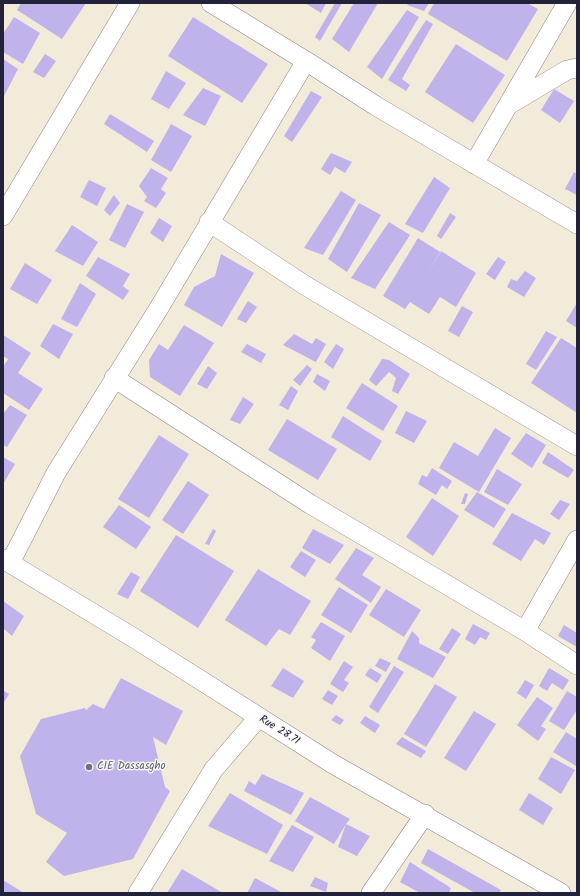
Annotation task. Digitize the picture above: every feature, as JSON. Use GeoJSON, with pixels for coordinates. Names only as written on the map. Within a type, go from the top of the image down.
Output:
{"type":"FeatureCollection","features":[{"type":"Feature","properties":{"kind":"street"},"geometry":{"type":"LineString","coordinates":[[3,216],[130,3]]}},
{"type":"Feature","properties":{"kind":"street"},"geometry":{"type":"LineString","coordinates":[[211,3],[376,106],[577,224]]}},
{"type":"Feature","properties":{"kind":"street"},"geometry":{"type":"LineString","coordinates":[[474,164],[567,3]]}},
{"type":"Feature","properties":{"kind":"street"},"geometry":{"type":"LineString","coordinates":[[572,3],[577,7]]}},
{"type":"Feature","properties":{"kind":"street"},"geometry":{"type":"LineString","coordinates":[[7,561],[56,472],[159,308],[306,61]]}},
{"type":"Feature","properties":{"kind":"street"},"geometry":{"type":"LineString","coordinates":[[509,104],[567,70],[577,68]]}},
{"type":"Feature","properties":{"kind":"street"},"geometry":{"type":"LineString","coordinates":[[209,222],[306,286],[577,446]]}},
{"type":"Feature","properties":{"kind":"street"},"geometry":{"type":"LineString","coordinates":[[114,378],[310,504],[524,631],[577,665]]}},
{"type":"Feature","properties":{"kind":"street"},"geometry":{"type":"LineString","coordinates":[[524,631],[577,540]]}},
{"type":"Feature","properties":{"kind":"street","name":"Rue 28.71"},"geometry":{"type":"LineString","coordinates":[[7,561],[333,764],[425,814],[561,893]]}},
{"type":"Feature","properties":{"kind":"street"},"geometry":{"type":"LineString","coordinates":[[138,893],[214,769],[258,718]]}},
{"type":"Feature","properties":{"kind":"street"},"geometry":{"type":"LineString","coordinates":[[371,893],[425,814]]}},
{"type":"Feature","properties":{"kind":"building"},"geometry":{"type":"Polygon","coordinates":[[[21,3],[86,3],[62,39],[17,10],[21,3]]]}},
{"type":"Feature","properties":{"kind":"building"},"geometry":{"type":"Polygon","coordinates":[[[305,3],[326,3],[321,13],[305,3]]]}},
{"type":"Feature","properties":{"kind":"building"},"geometry":{"type":"Polygon","coordinates":[[[335,3],[342,3],[320,41],[315,37],[335,3]]]}},
{"type":"Feature","properties":{"kind":"building"},"geometry":{"type":"Polygon","coordinates":[[[354,3],[378,3],[349,52],[332,39],[354,3]]]}},
{"type":"Feature","properties":{"kind":"building"},"geometry":{"type":"Polygon","coordinates":[[[409,3],[429,3],[424,11],[407,5],[409,3]]]}},
{"type":"Feature","properties":{"kind":"building"},"geometry":{"type":"Polygon","coordinates":[[[434,3],[527,3],[538,9],[507,61],[428,14],[434,3]]]}},
{"type":"Feature","properties":{"kind":"building"},"geometry":{"type":"Polygon","coordinates":[[[407,10],[419,17],[382,79],[367,67],[407,10]]]}},
{"type":"Feature","properties":{"kind":"building"},"geometry":{"type":"Polygon","coordinates":[[[14,17],[40,33],[23,64],[3,52],[3,34],[14,17]]]}},
{"type":"Feature","properties":{"kind":"building"},"geometry":{"type":"Polygon","coordinates":[[[193,17],[268,64],[242,103],[168,56],[193,17]]]}},
{"type":"Feature","properties":{"kind":"building"},"geometry":{"type":"Polygon","coordinates":[[[426,20],[433,24],[402,79],[410,85],[406,91],[388,80],[426,20]]]}},
{"type":"Feature","properties":{"kind":"building"},"geometry":{"type":"Polygon","coordinates":[[[456,44],[505,75],[473,123],[425,92],[456,44]]]}},
{"type":"Feature","properties":{"kind":"building"},"geometry":{"type":"Polygon","coordinates":[[[45,54],[56,61],[44,78],[33,72],[45,54]]]}},
{"type":"Feature","properties":{"kind":"building"},"geometry":{"type":"Polygon","coordinates":[[[3,59],[18,69],[3,98],[3,59]]]}},
{"type":"Feature","properties":{"kind":"building"},"geometry":{"type":"Polygon","coordinates":[[[166,71],[186,83],[169,109],[151,99],[166,71]]]}},
{"type":"Feature","properties":{"kind":"building"},"geometry":{"type":"Polygon","coordinates":[[[203,88],[221,96],[205,126],[183,115],[203,88]]]}},
{"type":"Feature","properties":{"kind":"building"},"geometry":{"type":"Polygon","coordinates":[[[554,89],[574,101],[560,123],[541,110],[554,89]]]}},
{"type":"Feature","properties":{"kind":"building"},"geometry":{"type":"Polygon","coordinates":[[[311,91],[322,97],[292,142],[284,136],[311,91]]]}},
{"type":"Feature","properties":{"kind":"building"},"geometry":{"type":"Polygon","coordinates":[[[110,114],[154,141],[147,152],[104,124],[110,114]]]}},
{"type":"Feature","properties":{"kind":"building"},"geometry":{"type":"Polygon","coordinates":[[[171,124],[192,136],[171,172],[151,160],[171,124]]]}},
{"type":"Feature","properties":{"kind":"building"},"geometry":{"type":"Polygon","coordinates":[[[331,153],[352,162],[345,173],[335,167],[330,175],[321,169],[331,153]]]}},
{"type":"Feature","properties":{"kind":"building"},"geometry":{"type":"Polygon","coordinates":[[[151,168],[168,178],[161,189],[166,193],[156,208],[144,201],[147,197],[139,186],[151,168]]]}},
{"type":"Feature","properties":{"kind":"building"},"geometry":{"type":"Polygon","coordinates":[[[574,172],[577,174],[577,195],[565,189],[574,172]]]}},
{"type":"Feature","properties":{"kind":"building"},"geometry":{"type":"Polygon","coordinates":[[[434,177],[450,188],[423,233],[405,224],[434,177]]]}},
{"type":"Feature","properties":{"kind":"building"},"geometry":{"type":"Polygon","coordinates":[[[89,180],[106,188],[97,206],[80,197],[89,180]]]}},
{"type":"Feature","properties":{"kind":"building"},"geometry":{"type":"Polygon","coordinates":[[[341,191],[356,200],[323,255],[304,248],[341,191]]]}},
{"type":"Feature","properties":{"kind":"building"},"geometry":{"type":"Polygon","coordinates":[[[114,195],[120,203],[110,216],[104,210],[114,195]]]}},
{"type":"Feature","properties":{"kind":"building"},"geometry":{"type":"Polygon","coordinates":[[[359,203],[381,215],[347,272],[328,259],[359,203]]]}},
{"type":"Feature","properties":{"kind":"building"},"geometry":{"type":"Polygon","coordinates":[[[127,204],[144,212],[125,248],[109,240],[127,204]]]}},
{"type":"Feature","properties":{"kind":"building"},"geometry":{"type":"Polygon","coordinates":[[[450,213],[456,217],[441,239],[437,236],[450,213]]]}},
{"type":"Feature","properties":{"kind":"building"},"geometry":{"type":"Polygon","coordinates":[[[159,218],[172,226],[163,242],[150,233],[159,218]]]}},
{"type":"Feature","properties":{"kind":"building"},"geometry":{"type":"Polygon","coordinates":[[[389,222],[410,235],[375,289],[351,278],[389,222]]]}},
{"type":"Feature","properties":{"kind":"building"},"geometry":{"type":"Polygon","coordinates":[[[72,225],[98,242],[83,266],[55,251],[72,225]]]}},
{"type":"Feature","properties":{"kind":"building"},"geometry":{"type":"Polygon","coordinates":[[[418,238],[440,252],[428,273],[441,251],[476,273],[456,307],[440,297],[429,314],[410,302],[405,309],[383,296],[418,238]]]}},
{"type":"Feature","properties":{"kind":"building"},"geometry":{"type":"Polygon","coordinates":[[[221,254],[254,273],[222,327],[184,305],[194,287],[215,276],[221,254]]]}},
{"type":"Feature","properties":{"kind":"building"},"geometry":{"type":"Polygon","coordinates":[[[98,257],[130,274],[123,286],[129,291],[123,300],[86,276],[98,257]]]}},
{"type":"Feature","properties":{"kind":"building"},"geometry":{"type":"Polygon","coordinates":[[[498,257],[506,262],[495,280],[486,274],[498,257]]]}},
{"type":"Feature","properties":{"kind":"building"},"geometry":{"type":"Polygon","coordinates":[[[25,263],[52,280],[37,304],[10,289],[25,263]]]}},
{"type":"Feature","properties":{"kind":"building"},"geometry":{"type":"Polygon","coordinates":[[[525,271],[536,278],[524,297],[507,287],[511,279],[517,281],[525,271]]]}},
{"type":"Feature","properties":{"kind":"building"},"geometry":{"type":"Polygon","coordinates":[[[80,283],[96,294],[77,327],[61,319],[80,283]]]}},
{"type":"Feature","properties":{"kind":"building"},"geometry":{"type":"Polygon","coordinates":[[[248,301],[257,307],[246,323],[237,319],[248,301]]]}},
{"type":"Feature","properties":{"kind":"building"},"geometry":{"type":"Polygon","coordinates":[[[577,303],[577,328],[566,321],[577,303]]]}},
{"type":"Feature","properties":{"kind":"building"},"geometry":{"type":"Polygon","coordinates":[[[462,306],[473,312],[459,337],[448,331],[462,306]]]}},
{"type":"Feature","properties":{"kind":"building"},"geometry":{"type":"Polygon","coordinates":[[[53,324],[73,334],[59,359],[40,346],[53,324]]]}},
{"type":"Feature","properties":{"kind":"building"},"geometry":{"type":"Polygon","coordinates":[[[184,325],[214,343],[180,396],[150,377],[149,360],[159,344],[168,350],[184,325]]]}},
{"type":"Feature","properties":{"kind":"building"},"geometry":{"type":"Polygon","coordinates":[[[546,331],[557,337],[536,370],[526,364],[546,331]]]}},
{"type":"Feature","properties":{"kind":"building"},"geometry":{"type":"Polygon","coordinates":[[[294,334],[312,344],[316,338],[326,344],[316,362],[283,345],[294,334]]]}},
{"type":"Feature","properties":{"kind":"building"},"geometry":{"type":"Polygon","coordinates":[[[3,335],[31,353],[18,373],[43,389],[29,410],[3,393],[3,367],[8,359],[3,356],[3,335]]]}},
{"type":"Feature","properties":{"kind":"building"},"geometry":{"type":"Polygon","coordinates":[[[561,338],[577,348],[577,413],[531,383],[561,338]]]}},
{"type":"Feature","properties":{"kind":"building"},"geometry":{"type":"Polygon","coordinates":[[[247,344],[266,354],[261,363],[241,352],[247,344]]]}},
{"type":"Feature","properties":{"kind":"building"},"geometry":{"type":"Polygon","coordinates":[[[336,344],[344,349],[333,369],[324,362],[336,344]]]}},
{"type":"Feature","properties":{"kind":"building"},"geometry":{"type":"Polygon","coordinates":[[[382,359],[389,360],[410,374],[398,394],[392,391],[396,378],[389,372],[376,386],[369,380],[382,359]]]}},
{"type":"Feature","properties":{"kind":"building"},"geometry":{"type":"Polygon","coordinates":[[[307,365],[312,369],[300,386],[293,380],[307,365]]]}},
{"type":"Feature","properties":{"kind":"building"},"geometry":{"type":"Polygon","coordinates":[[[208,366],[217,373],[207,389],[197,384],[208,366]]]}},
{"type":"Feature","properties":{"kind":"building"},"geometry":{"type":"Polygon","coordinates":[[[317,374],[330,381],[325,391],[313,382],[317,374]]]}},
{"type":"Feature","properties":{"kind":"building"},"geometry":{"type":"Polygon","coordinates":[[[362,383],[398,406],[383,431],[346,408],[362,383]]]}},
{"type":"Feature","properties":{"kind":"building"},"geometry":{"type":"Polygon","coordinates":[[[291,386],[298,391],[288,410],[279,405],[291,386]]]}},
{"type":"Feature","properties":{"kind":"building"},"geometry":{"type":"Polygon","coordinates":[[[243,397],[254,404],[240,424],[230,420],[243,397]]]}},
{"type":"Feature","properties":{"kind":"building"},"geometry":{"type":"Polygon","coordinates":[[[10,405],[27,415],[7,447],[3,445],[3,414],[10,405]]]}},
{"type":"Feature","properties":{"kind":"building"},"geometry":{"type":"Polygon","coordinates":[[[406,411],[427,421],[414,443],[395,433],[406,411]]]}},
{"type":"Feature","properties":{"kind":"building"},"geometry":{"type":"Polygon","coordinates":[[[343,416],[382,441],[370,461],[331,437],[343,416]]]}},
{"type":"Feature","properties":{"kind":"building"},"geometry":{"type":"Polygon","coordinates":[[[287,419],[337,449],[318,480],[268,450],[287,419]]]}},
{"type":"Feature","properties":{"kind":"building"},"geometry":{"type":"Polygon","coordinates":[[[495,428],[511,438],[479,492],[439,468],[454,442],[478,456],[495,428]]]}},
{"type":"Feature","properties":{"kind":"building"},"geometry":{"type":"Polygon","coordinates":[[[526,433],[546,445],[532,468],[511,454],[526,433]]]}},
{"type":"Feature","properties":{"kind":"building"},"geometry":{"type":"Polygon","coordinates":[[[159,435],[189,454],[149,518],[118,499],[159,435]]]}},
{"type":"Feature","properties":{"kind":"building"},"geometry":{"type":"Polygon","coordinates":[[[548,452],[574,470],[568,478],[542,463],[548,452]]]}},
{"type":"Feature","properties":{"kind":"building"},"geometry":{"type":"Polygon","coordinates":[[[3,457],[15,464],[3,484],[3,457]]]}},
{"type":"Feature","properties":{"kind":"building"},"geometry":{"type":"Polygon","coordinates":[[[432,468],[452,481],[447,489],[442,485],[436,495],[418,484],[422,475],[427,477],[432,468]]]}},
{"type":"Feature","properties":{"kind":"building"},"geometry":{"type":"Polygon","coordinates":[[[497,469],[522,484],[508,505],[484,492],[497,469]]]}},
{"type":"Feature","properties":{"kind":"building"},"geometry":{"type":"Polygon","coordinates":[[[188,481],[209,495],[183,534],[162,520],[188,481]]]}},
{"type":"Feature","properties":{"kind":"building"},"geometry":{"type":"Polygon","coordinates":[[[477,492],[506,509],[494,528],[464,510],[477,492]]]}},
{"type":"Feature","properties":{"kind":"building"},"geometry":{"type":"Polygon","coordinates":[[[465,493],[468,494],[465,504],[461,504],[465,493]]]}},
{"type":"Feature","properties":{"kind":"building"},"geometry":{"type":"Polygon","coordinates":[[[432,498],[459,516],[433,556],[406,537],[432,498]]]}},
{"type":"Feature","properties":{"kind":"building"},"geometry":{"type":"Polygon","coordinates":[[[560,500],[570,504],[559,520],[550,514],[560,500]]]}},
{"type":"Feature","properties":{"kind":"building"},"geometry":{"type":"Polygon","coordinates":[[[119,505],[151,527],[136,549],[103,527],[119,505]]]}},
{"type":"Feature","properties":{"kind":"building"},"geometry":{"type":"Polygon","coordinates":[[[512,513],[551,533],[544,545],[535,539],[521,561],[492,544],[512,513]]]}},
{"type":"Feature","properties":{"kind":"building"},"geometry":{"type":"Polygon","coordinates":[[[213,529],[216,531],[209,545],[205,544],[213,529]]]}},
{"type":"Feature","properties":{"kind":"building"},"geometry":{"type":"Polygon","coordinates":[[[313,529],[344,545],[330,564],[302,548],[313,529]]]}},
{"type":"Feature","properties":{"kind":"building"},"geometry":{"type":"Polygon","coordinates":[[[176,535],[234,571],[198,628],[140,591],[176,535]]]}},
{"type":"Feature","properties":{"kind":"building"},"geometry":{"type":"Polygon","coordinates":[[[356,548],[374,558],[362,575],[381,587],[371,603],[335,579],[356,548]]]}},
{"type":"Feature","properties":{"kind":"building"},"geometry":{"type":"Polygon","coordinates":[[[301,551],[316,560],[305,577],[290,567],[301,551]]]}},
{"type":"Feature","properties":{"kind":"building"},"geometry":{"type":"Polygon","coordinates":[[[258,569],[311,601],[290,635],[279,629],[266,646],[225,620],[258,569]]]}},
{"type":"Feature","properties":{"kind":"building"},"geometry":{"type":"Polygon","coordinates":[[[131,572],[140,577],[128,599],[117,594],[131,572]]]}},
{"type":"Feature","properties":{"kind":"building"},"geometry":{"type":"Polygon","coordinates":[[[339,587],[368,605],[351,633],[321,615],[339,587]]]}},
{"type":"Feature","properties":{"kind":"building"},"geometry":{"type":"Polygon","coordinates":[[[386,589],[421,610],[404,637],[369,615],[386,589]]]}},
{"type":"Feature","properties":{"kind":"building"},"geometry":{"type":"Polygon","coordinates":[[[3,601],[24,616],[12,636],[3,628],[3,601]]]}},
{"type":"Feature","properties":{"kind":"building"},"geometry":{"type":"Polygon","coordinates":[[[321,622],[345,636],[330,661],[311,648],[316,640],[311,637],[321,622]]]}},
{"type":"Feature","properties":{"kind":"building"},"geometry":{"type":"Polygon","coordinates":[[[473,624],[490,633],[486,640],[480,637],[475,645],[465,639],[473,624]]]}},
{"type":"Feature","properties":{"kind":"building"},"geometry":{"type":"Polygon","coordinates":[[[564,625],[577,633],[577,647],[558,636],[564,625]]]}},
{"type":"Feature","properties":{"kind":"building"},"geometry":{"type":"Polygon","coordinates":[[[452,628],[461,634],[448,654],[439,649],[452,628]]]}},
{"type":"Feature","properties":{"kind":"building"},"geometry":{"type":"Polygon","coordinates":[[[412,631],[419,638],[419,643],[446,657],[433,678],[397,659],[412,631]]]}},
{"type":"Feature","properties":{"kind":"building"},"geometry":{"type":"Polygon","coordinates":[[[380,658],[391,663],[386,672],[375,666],[380,658]]]}},
{"type":"Feature","properties":{"kind":"building"},"geometry":{"type":"Polygon","coordinates":[[[344,661],[353,667],[344,680],[349,683],[343,692],[330,684],[344,661]]]}},
{"type":"Feature","properties":{"kind":"building"},"geometry":{"type":"Polygon","coordinates":[[[394,666],[404,672],[378,713],[369,707],[394,666]]]}},
{"type":"Feature","properties":{"kind":"building"},"geometry":{"type":"Polygon","coordinates":[[[283,668],[304,681],[293,698],[271,686],[283,668]]]}},
{"type":"Feature","properties":{"kind":"building"},"geometry":{"type":"Polygon","coordinates":[[[370,668],[382,675],[377,683],[365,675],[370,668]]]}},
{"type":"Feature","properties":{"kind":"building"},"geometry":{"type":"Polygon","coordinates":[[[549,668],[569,680],[563,690],[552,683],[547,691],[539,686],[549,668]]]}},
{"type":"Feature","properties":{"kind":"building","name":"CIE Dassasgho"},"geometry":{"type":"Polygon","coordinates":[[[121,678],[183,711],[166,745],[153,737],[165,787],[170,791],[133,859],[64,876],[46,862],[67,833],[36,814],[20,756],[41,719],[85,708],[86,710],[93,704],[104,709],[121,678]]]}},
{"type":"Feature","properties":{"kind":"building"},"geometry":{"type":"Polygon","coordinates":[[[525,680],[534,685],[526,699],[517,693],[525,680]]]}},
{"type":"Feature","properties":{"kind":"building"},"geometry":{"type":"Polygon","coordinates":[[[435,684],[457,697],[426,747],[404,734],[435,684]]]}},
{"type":"Feature","properties":{"kind":"building"},"geometry":{"type":"Polygon","coordinates":[[[3,690],[9,694],[3,704],[3,690]]]}},
{"type":"Feature","properties":{"kind":"building"},"geometry":{"type":"Polygon","coordinates":[[[328,690],[338,696],[332,705],[322,699],[328,690]]]}},
{"type":"Feature","properties":{"kind":"building"},"geometry":{"type":"Polygon","coordinates":[[[567,691],[577,697],[577,710],[564,730],[549,721],[567,691]]]}},
{"type":"Feature","properties":{"kind":"building"},"geometry":{"type":"Polygon","coordinates":[[[537,697],[553,708],[541,726],[546,729],[538,741],[517,725],[537,697]]]}},
{"type":"Feature","properties":{"kind":"building"},"geometry":{"type":"Polygon","coordinates":[[[474,711],[496,724],[466,771],[444,758],[474,711]]]}},
{"type":"Feature","properties":{"kind":"building"},"geometry":{"type":"Polygon","coordinates":[[[336,715],[344,720],[340,725],[331,720],[336,715]]]}},
{"type":"Feature","properties":{"kind":"building"},"geometry":{"type":"Polygon","coordinates":[[[365,716],[380,725],[375,733],[360,723],[365,716]]]}},
{"type":"Feature","properties":{"kind":"building"},"geometry":{"type":"Polygon","coordinates":[[[566,732],[577,739],[576,766],[553,752],[566,732]]]}},
{"type":"Feature","properties":{"kind":"building"},"geometry":{"type":"Polygon","coordinates":[[[402,737],[426,751],[421,758],[396,744],[402,737]]]}},
{"type":"Feature","properties":{"kind":"building"},"geometry":{"type":"Polygon","coordinates":[[[551,757],[575,770],[561,794],[538,779],[551,757]]]}},
{"type":"Feature","properties":{"kind":"building"},"geometry":{"type":"Polygon","coordinates":[[[262,774],[304,793],[291,815],[244,791],[249,781],[255,785],[262,774]]]}},
{"type":"Feature","properties":{"kind":"building"},"geometry":{"type":"Polygon","coordinates":[[[230,793],[283,825],[267,854],[208,826],[230,793]]]}},
{"type":"Feature","properties":{"kind":"building"},"geometry":{"type":"Polygon","coordinates":[[[529,793],[553,808],[543,825],[519,810],[529,793]]]}},
{"type":"Feature","properties":{"kind":"building"},"geometry":{"type":"Polygon","coordinates":[[[310,797],[350,819],[334,844],[295,821],[310,797]]]}},
{"type":"Feature","properties":{"kind":"building"},"geometry":{"type":"Polygon","coordinates":[[[346,824],[370,836],[357,856],[338,847],[346,824]]]}},
{"type":"Feature","properties":{"kind":"building"},"geometry":{"type":"Polygon","coordinates":[[[292,825],[314,837],[293,872],[269,861],[292,825]]]}},
{"type":"Feature","properties":{"kind":"building"},"geometry":{"type":"Polygon","coordinates":[[[428,849],[501,890],[499,893],[475,893],[421,863],[428,849]]]}},
{"type":"Feature","properties":{"kind":"building"},"geometry":{"type":"Polygon","coordinates":[[[410,862],[451,888],[449,893],[420,893],[400,882],[410,862]]]}},
{"type":"Feature","properties":{"kind":"building"},"geometry":{"type":"Polygon","coordinates":[[[182,869],[223,893],[167,893],[182,869]]]}},
{"type":"Feature","properties":{"kind":"building"},"geometry":{"type":"Polygon","coordinates":[[[315,877],[328,883],[326,892],[310,886],[315,877]]]}},
{"type":"Feature","properties":{"kind":"building"},"geometry":{"type":"Polygon","coordinates":[[[255,878],[283,893],[247,893],[255,878]]]}},
{"type":"Feature","properties":{"kind":"building"},"geometry":{"type":"Polygon","coordinates":[[[3,880],[24,893],[3,893],[3,880]]]}},
{"type":"Feature","properties":{"kind":"place","name":"CIE Dassasgho"},"geometry":{"type":"Point","coordinates":[89,767]}}]}
